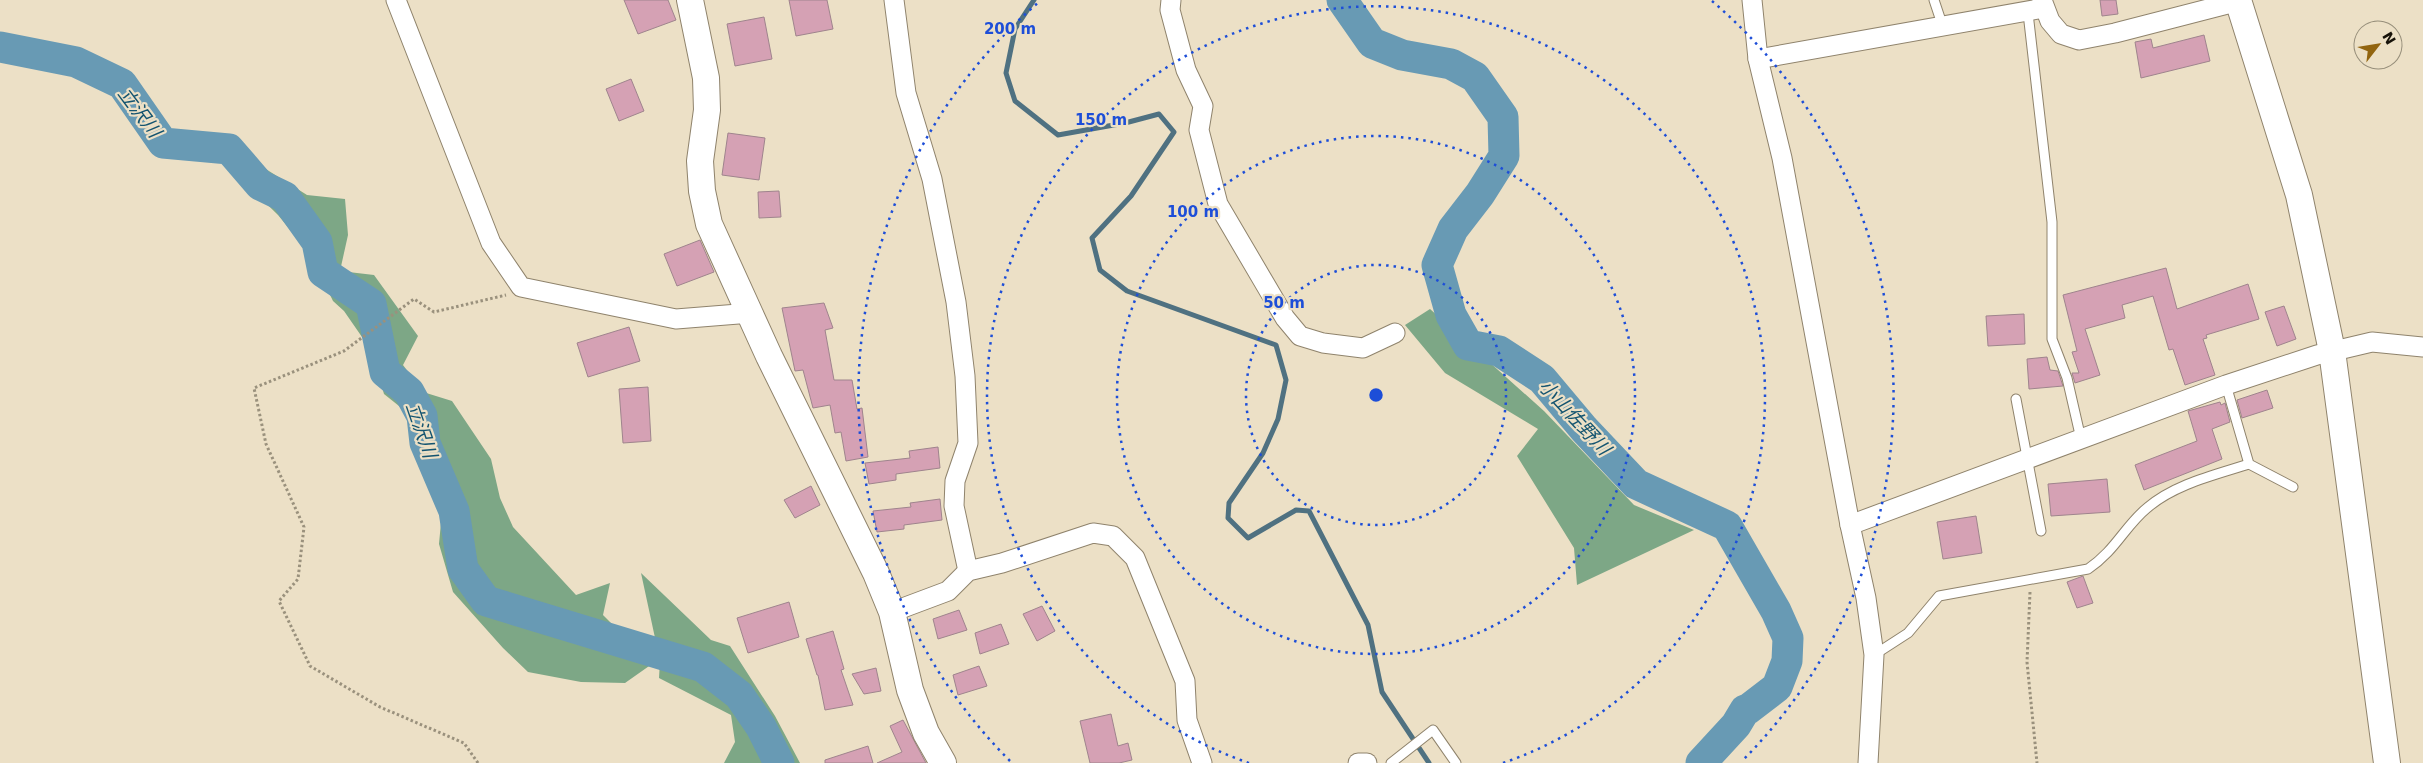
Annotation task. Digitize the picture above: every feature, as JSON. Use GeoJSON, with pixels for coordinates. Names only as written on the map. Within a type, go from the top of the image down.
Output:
{"type":"FeatureCollection","features":[{"type":"Feature","properties":{"kind":"street"},"geometry":{"type":"LineString","coordinates":[[396,0],[491,243],[521,287],[676,320],[751,313]]}},
{"type":"Feature","properties":{"kind":"street"},"geometry":{"type":"LineString","coordinates":[[690,0],[706,78],[707,110],[700,161],[702,191],[709,224],[769,356],[876,573],[892,612],[910,690],[926,734],[943,763]]}},
{"type":"Feature","properties":{"kind":"street"},"geometry":{"type":"LineString","coordinates":[[894,0],[906,93],[932,179],[956,302],[965,376],[968,443],[955,481],[954,506],[968,571]]}},
{"type":"Feature","properties":{"kind":"street"},"geometry":{"type":"LineString","coordinates":[[1171,0],[1170,10],[1186,70],[1203,106],[1200,130],[1218,204],[1285,318],[1300,336],[1323,343],[1363,348],[1395,334]]}},
{"type":"Feature","properties":{"kind":"street"},"geometry":{"type":"LineString","coordinates":[[1752,0],[1758,59],[1782,158],[1850,525],[1866,598],[1874,655],[1868,763]]}},
{"type":"Feature","properties":{"kind":"street"},"geometry":{"type":"LineString","coordinates":[[1758,59],[1943,27],[2038,7],[2061,34],[2079,40],[2115,33],[2239,1],[2299,195],[2332,351],[2387,763]]}},
{"type":"Feature","properties":{"kind":"street"},"geometry":{"type":"LineString","coordinates":[[1850,525],[2226,384],[2332,351],[2372,342],[2423,347]]}},
{"type":"Feature","properties":{"kind":"street"},"geometry":{"type":"LineString","coordinates":[[892,612],[948,591],[968,571],[1002,563],[1093,533],[1113,536],[1135,558],[1185,681],[1187,720],[1202,763]]}},
{"type":"Feature","properties":{"kind":"street"},"geometry":{"type":"LineString","coordinates":[[1358,763],[1367,763]]}},
{"type":"Feature","properties":{"kind":"lane"},"geometry":{"type":"LineString","coordinates":[[1934,0],[1943,27]]}},
{"type":"Feature","properties":{"kind":"lane"},"geometry":{"type":"LineString","coordinates":[[2038,7],[2052,222],[2052,339],[2067,378],[2081,439]]}},
{"type":"Feature","properties":{"kind":"lane"},"geometry":{"type":"LineString","coordinates":[[2226,384],[2249,464],[2292,487]]}},
{"type":"Feature","properties":{"kind":"lane"},"geometry":{"type":"LineString","coordinates":[[2016,399],[2041,531]]}},
{"type":"Feature","properties":{"kind":"lane"},"geometry":{"type":"LineString","coordinates":[[1874,655],[1908,633],[1939,596],[2088,569],[2104,558],[2146,508],[2183,486],[2249,464]]}},
{"type":"Feature","properties":{"kind":"lane"},"geometry":{"type":"LineString","coordinates":[[1391,763],[1433,730],[1456,763]]}},
{"type":"Feature","properties":{"kind":"path"},"geometry":{"type":"LineString","coordinates":[[478,763],[464,743],[380,707],[310,666],[279,601],[298,578],[304,527],[266,444],[254,388],[344,351],[414,299],[434,312],[500,298],[521,287]]}},
{"type":"Feature","properties":{"kind":"path"},"geometry":{"type":"LineString","coordinates":[[2031,580],[2027,662],[2037,763]]}},
{"type":"Feature","properties":{"kind":"green space"},"geometry":{"type":"Polygon","coordinates":[[[216,154],[261,166],[307,195],[345,199],[348,235],[340,271],[374,275],[418,336],[403,365],[423,392],[452,401],[491,459],[500,498],[513,527],[576,595],[610,583],[603,615],[652,664],[625,683],[581,682],[528,672],[503,648],[453,592],[439,544],[443,501],[409,414],[384,394],[371,350],[344,311],[333,301],[310,254],[278,215],[216,154]]]}},
{"type":"Feature","properties":{"kind":"green space"},"geometry":{"type":"Polygon","coordinates":[[[1430,309],[1544,411],[1634,505],[1694,530],[1577,585],[1574,548],[1517,456],[1538,429],[1445,373],[1405,325],[1430,309]]]}},
{"type":"Feature","properties":{"kind":"green space"},"geometry":{"type":"Polygon","coordinates":[[[641,573],[711,640],[730,646],[775,716],[800,763],[724,763],[735,742],[731,715],[659,678],[660,661],[641,573]]]}},
{"type":"Feature","properties":{"kind":"building"},"geometry":{"type":"Polygon","coordinates":[[[624,0],[668,0],[676,20],[638,34],[624,0]]]}},
{"type":"Feature","properties":{"kind":"building"},"geometry":{"type":"Polygon","coordinates":[[[789,0],[827,0],[833,29],[796,36],[789,0]]]}},
{"type":"Feature","properties":{"kind":"building"},"geometry":{"type":"Polygon","coordinates":[[[2100,0],[2116,0],[2118,14],[2102,16],[2100,0]]]}},
{"type":"Feature","properties":{"kind":"building"},"geometry":{"type":"Polygon","coordinates":[[[764,17],[772,59],[735,66],[727,24],[764,17]]]}},
{"type":"Feature","properties":{"kind":"building"},"geometry":{"type":"Polygon","coordinates":[[[2204,35],[2210,61],[2141,78],[2135,42],[2151,39],[2153,48],[2204,35]]]}},
{"type":"Feature","properties":{"kind":"building"},"geometry":{"type":"Polygon","coordinates":[[[631,79],[644,111],[619,121],[606,89],[631,79]]]}},
{"type":"Feature","properties":{"kind":"building"},"geometry":{"type":"Polygon","coordinates":[[[728,133],[765,138],[759,180],[722,175],[728,133]]]}},
{"type":"Feature","properties":{"kind":"building"},"geometry":{"type":"Polygon","coordinates":[[[779,191],[781,217],[759,218],[758,192],[779,191]]]}},
{"type":"Feature","properties":{"kind":"building"},"geometry":{"type":"Polygon","coordinates":[[[700,240],[714,272],[677,286],[664,254],[700,240]]]}},
{"type":"Feature","properties":{"kind":"building"},"geometry":{"type":"Polygon","coordinates":[[[2166,268],[2177,309],[2248,284],[2259,319],[2206,335],[2207,338],[2203,339],[2215,375],[2185,385],[2173,349],[2169,350],[2153,296],[2122,305],[2125,318],[2085,329],[2100,375],[2075,383],[2072,373],[2079,373],[2072,352],[2077,351],[2063,295],[2166,268]]]}},
{"type":"Feature","properties":{"kind":"building"},"geometry":{"type":"Polygon","coordinates":[[[824,303],[833,328],[825,330],[834,380],[852,380],[857,409],[862,408],[868,457],[846,461],[841,432],[835,433],[830,405],[813,408],[803,370],[795,371],[782,308],[824,303]]]}},
{"type":"Feature","properties":{"kind":"building"},"geometry":{"type":"Polygon","coordinates":[[[2284,306],[2296,339],[2277,346],[2265,312],[2284,306]]]}},
{"type":"Feature","properties":{"kind":"building"},"geometry":{"type":"Polygon","coordinates":[[[2024,314],[2025,344],[1988,346],[1986,316],[2024,314]]]}},
{"type":"Feature","properties":{"kind":"building"},"geometry":{"type":"Polygon","coordinates":[[[629,327],[640,361],[588,377],[577,343],[629,327]]]}},
{"type":"Feature","properties":{"kind":"building"},"geometry":{"type":"Polygon","coordinates":[[[2047,357],[2050,370],[2058,371],[2063,386],[2029,389],[2027,359],[2047,357]]]}},
{"type":"Feature","properties":{"kind":"building"},"geometry":{"type":"Polygon","coordinates":[[[648,387],[651,441],[623,443],[619,389],[648,387]]]}},
{"type":"Feature","properties":{"kind":"building"},"geometry":{"type":"Polygon","coordinates":[[[2267,390],[2273,408],[2242,418],[2237,400],[2267,390]]]}},
{"type":"Feature","properties":{"kind":"building"},"geometry":{"type":"Polygon","coordinates":[[[2220,402],[2221,405],[2225,403],[2230,422],[2212,429],[2222,459],[2144,490],[2135,465],[2197,441],[2188,411],[2220,402]]]}},
{"type":"Feature","properties":{"kind":"building"},"geometry":{"type":"Polygon","coordinates":[[[938,447],[940,468],[896,474],[896,480],[869,484],[865,463],[910,458],[909,451],[938,447]]]}},
{"type":"Feature","properties":{"kind":"building"},"geometry":{"type":"Polygon","coordinates":[[[2107,479],[2110,512],[2051,516],[2048,484],[2107,479]]]}},
{"type":"Feature","properties":{"kind":"building"},"geometry":{"type":"Polygon","coordinates":[[[811,486],[820,505],[795,518],[784,500],[811,486]]]}},
{"type":"Feature","properties":{"kind":"building"},"geometry":{"type":"Polygon","coordinates":[[[940,499],[942,520],[904,525],[904,529],[877,532],[873,511],[911,507],[910,503],[940,499]]]}},
{"type":"Feature","properties":{"kind":"building"},"geometry":{"type":"Polygon","coordinates":[[[1976,516],[1982,553],[1943,559],[1937,522],[1976,516]]]}},
{"type":"Feature","properties":{"kind":"building"},"geometry":{"type":"Polygon","coordinates":[[[2083,576],[2093,603],[2077,608],[2067,582],[2083,576]]]}},
{"type":"Feature","properties":{"kind":"building"},"geometry":{"type":"Polygon","coordinates":[[[789,602],[799,637],[748,653],[737,618],[789,602]]]}},
{"type":"Feature","properties":{"kind":"building"},"geometry":{"type":"Polygon","coordinates":[[[1042,606],[1055,631],[1037,641],[1023,614],[1042,606]]]}},
{"type":"Feature","properties":{"kind":"building"},"geometry":{"type":"Polygon","coordinates":[[[959,610],[967,630],[938,639],[933,619],[959,610]]]}},
{"type":"Feature","properties":{"kind":"building"},"geometry":{"type":"Polygon","coordinates":[[[1001,624],[1009,644],[980,654],[975,633],[1001,624]]]}},
{"type":"Feature","properties":{"kind":"building"},"geometry":{"type":"Polygon","coordinates":[[[833,631],[844,669],[841,670],[853,705],[825,710],[818,675],[806,639],[833,631]]]}},
{"type":"Feature","properties":{"kind":"building"},"geometry":{"type":"Polygon","coordinates":[[[979,666],[987,686],[958,695],[953,675],[979,666]]]}},
{"type":"Feature","properties":{"kind":"building"},"geometry":{"type":"Polygon","coordinates":[[[876,668],[881,691],[864,694],[852,674],[876,668]]]}},
{"type":"Feature","properties":{"kind":"building"},"geometry":{"type":"Polygon","coordinates":[[[1111,714],[1118,746],[1128,743],[1132,760],[1119,763],[1090,763],[1080,721],[1111,714]]]}},
{"type":"Feature","properties":{"kind":"building"},"geometry":{"type":"Polygon","coordinates":[[[903,720],[926,763],[877,763],[902,752],[890,726],[903,720]]]}},
{"type":"Feature","properties":{"kind":"building"},"geometry":{"type":"Polygon","coordinates":[[[868,746],[873,763],[825,763],[825,760],[868,746]]]}},
{"type":"Feature","properties":{"kind":"waterway"},"geometry":{"type":"LineString","coordinates":[[1034,0],[1015,29],[1006,73],[1015,101],[1058,135],[1125,123],[1159,114],[1174,132],[1131,196],[1092,238],[1100,270],[1127,291],[1276,345],[1286,380],[1278,419],[1263,453],[1229,503],[1228,518],[1248,538],[1296,510],[1309,511],[1368,625],[1382,692],[1429,763]]}},
{"type":"Feature","properties":{"kind":"waterway","name":"小山佐野川"},"geometry":{"type":"LineString","coordinates":[[1342,0],[1372,43],[1402,55],[1451,64],[1475,77],[1503,117],[1504,156],[1480,194],[1453,229],[1437,265],[1451,315],[1468,345],[1499,351],[1542,379],[1584,429],[1636,484],[1727,526],[1776,611],[1788,638],[1787,661],[1777,687],[1745,710],[1736,725],[1701,763]]}},
{"type":"Feature","properties":{"kind":"waterway","name":"立沢川"},"geometry":{"type":"LineString","coordinates":[[0,47],[76,62],[122,84],[163,143],[229,149],[260,185],[285,197],[317,242],[323,272],[371,304],[385,372],[409,392],[422,416],[425,443],[454,511],[463,569],[486,601],[703,667],[739,695],[761,727],[779,763]]}}]}
